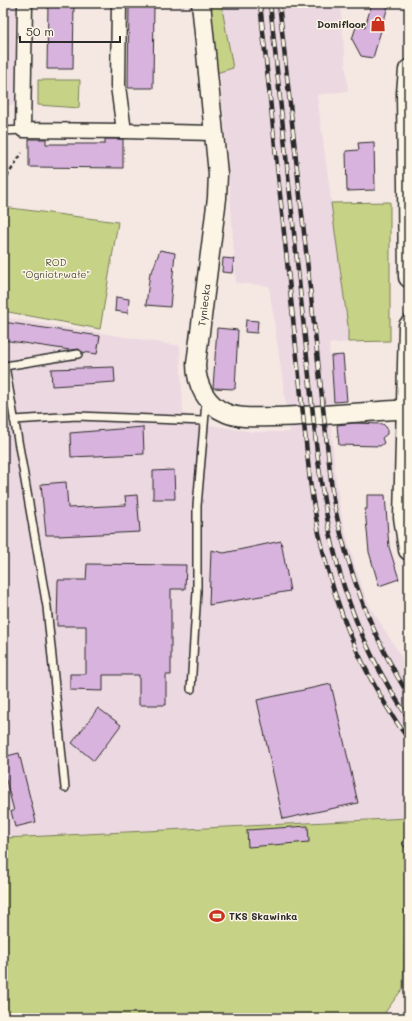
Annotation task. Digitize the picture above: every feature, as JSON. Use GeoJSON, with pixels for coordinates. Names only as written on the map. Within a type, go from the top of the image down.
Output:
{"type":"FeatureCollection","features":[{"type":"Feature","properties":{"kind":"main road"},"geometry":{"type":"LineString","coordinates":[[409,70],[407,93],[409,277]]}},
{"type":"Feature","properties":{"kind":"main road"},"geometry":{"type":"LineString","coordinates":[[409,326],[408,434],[404,517],[409,550]]}},
{"type":"Feature","properties":{"kind":"street"},"geometry":{"type":"LineString","coordinates":[[25,3],[23,130],[214,133]]}},
{"type":"Feature","properties":{"kind":"street"},"geometry":{"type":"LineString","coordinates":[[119,3],[118,86],[124,131]]}},
{"type":"Feature","properties":{"kind":"street","name":"Tyniecka"},"geometry":{"type":"LineString","coordinates":[[201,3],[218,174],[217,198],[196,364],[198,382],[206,398],[226,414],[247,417],[408,410]]}},
{"type":"Feature","properties":{"kind":"lane"},"geometry":{"type":"LineString","coordinates":[[3,131],[23,130]]}},
{"type":"Feature","properties":{"kind":"lane"},"geometry":{"type":"LineString","coordinates":[[65,788],[47,607],[5,366],[78,354]]}},
{"type":"Feature","properties":{"kind":"lane"},"geometry":{"type":"LineString","coordinates":[[191,689],[197,591],[197,506],[206,398]]}},
{"type":"Feature","properties":{"kind":"lane"},"geometry":{"type":"LineString","coordinates":[[14,420],[77,416],[204,420]]}},
{"type":"Feature","properties":{"kind":"path"},"geometry":{"type":"LineString","coordinates":[[3,183],[22,153]]}},
{"type":"Feature","properties":{"kind":"shaded area"},"geometry":{"type":"Polygon","coordinates":[[[3,3],[16,3],[15,105],[3,105],[3,3]]]}},
{"type":"Feature","properties":{"kind":"shaded area"},"geometry":{"type":"Polygon","coordinates":[[[212,3],[340,3],[348,91],[317,95],[348,326],[348,342],[329,344],[335,420],[331,421],[335,472],[342,518],[356,570],[369,605],[409,669],[409,818],[5,838],[3,831],[3,317],[180,346],[183,413],[210,425],[252,432],[290,432],[269,286],[236,283],[227,147],[212,3]]]}},
{"type":"Feature","properties":{"kind":"green space"},"geometry":{"type":"Polygon","coordinates":[[[208,3],[221,3],[233,68],[216,73],[208,3]]]}},
{"type":"Feature","properties":{"kind":"green space"},"geometry":{"type":"Polygon","coordinates":[[[38,80],[80,80],[79,108],[38,105],[38,80]]]}},
{"type":"Feature","properties":{"kind":"green space"},"geometry":{"type":"Polygon","coordinates":[[[390,202],[390,341],[348,342],[348,326],[331,203],[390,202]]]}},
{"type":"Feature","properties":{"kind":"green space","name":"ROD \"Ogniotrwałe\""},"geometry":{"type":"Polygon","coordinates":[[[3,207],[118,222],[100,329],[3,311],[3,207]]]}},
{"type":"Feature","properties":{"kind":"green space","name":"TKS Skawinka"},"geometry":{"type":"Polygon","coordinates":[[[408,818],[403,988],[381,1018],[3,1018],[3,831],[5,838],[408,818]]]}},
{"type":"Feature","properties":{"kind":"building"},"geometry":{"type":"Polygon","coordinates":[[[48,3],[74,3],[73,69],[47,69],[48,3]]]}},
{"type":"Feature","properties":{"kind":"building"},"geometry":{"type":"Polygon","coordinates":[[[129,3],[154,3],[153,88],[128,88],[129,3]]]}},
{"type":"Feature","properties":{"kind":"building"},"geometry":{"type":"Polygon","coordinates":[[[372,3],[389,3],[373,58],[361,56],[352,39],[357,24],[365,27],[372,3]]]}},
{"type":"Feature","properties":{"kind":"building"},"geometry":{"type":"Polygon","coordinates":[[[29,139],[46,139],[46,144],[105,144],[105,139],[123,139],[123,168],[29,167],[29,139]]]}},
{"type":"Feature","properties":{"kind":"building"},"geometry":{"type":"Polygon","coordinates":[[[374,142],[375,190],[347,191],[346,151],[359,150],[358,143],[374,142]]]}},
{"type":"Feature","properties":{"kind":"building"},"geometry":{"type":"Polygon","coordinates":[[[160,250],[175,253],[170,307],[146,305],[150,272],[152,272],[160,250]]]}},
{"type":"Feature","properties":{"kind":"building"},"geometry":{"type":"Polygon","coordinates":[[[223,258],[234,259],[232,273],[222,272],[223,258]]]}},
{"type":"Feature","properties":{"kind":"building"},"geometry":{"type":"Polygon","coordinates":[[[116,297],[129,299],[128,313],[115,311],[116,297]]]}},
{"type":"Feature","properties":{"kind":"building"},"geometry":{"type":"Polygon","coordinates":[[[246,320],[258,321],[257,333],[245,332],[246,320]]]}},
{"type":"Feature","properties":{"kind":"building"},"geometry":{"type":"Polygon","coordinates":[[[3,322],[100,336],[97,354],[82,352],[79,349],[70,350],[3,340],[3,322]]]}},
{"type":"Feature","properties":{"kind":"building"},"geometry":{"type":"Polygon","coordinates":[[[217,328],[238,330],[235,389],[213,388],[217,328]]]}},
{"type":"Feature","properties":{"kind":"building"},"geometry":{"type":"Polygon","coordinates":[[[343,355],[347,401],[334,402],[331,356],[343,355]]]}},
{"type":"Feature","properties":{"kind":"building"},"geometry":{"type":"Polygon","coordinates":[[[114,367],[115,382],[52,386],[51,369],[114,367]]]}},
{"type":"Feature","properties":{"kind":"building"},"geometry":{"type":"Polygon","coordinates":[[[354,423],[383,424],[387,428],[387,434],[382,438],[384,443],[380,446],[339,445],[337,425],[354,423]]]}},
{"type":"Feature","properties":{"kind":"building"},"geometry":{"type":"Polygon","coordinates":[[[143,427],[144,454],[71,457],[70,433],[143,427]]]}},
{"type":"Feature","properties":{"kind":"building"},"geometry":{"type":"Polygon","coordinates":[[[174,470],[175,499],[153,499],[153,471],[174,470]]]}},
{"type":"Feature","properties":{"kind":"building"},"geometry":{"type":"Polygon","coordinates":[[[66,482],[68,508],[126,505],[125,496],[137,495],[140,532],[59,536],[46,535],[41,484],[66,482]]]}},
{"type":"Feature","properties":{"kind":"building"},"geometry":{"type":"Polygon","coordinates":[[[367,495],[385,495],[389,547],[399,579],[379,586],[369,552],[365,509],[367,509],[367,495]]]}},
{"type":"Feature","properties":{"kind":"building"},"geometry":{"type":"Polygon","coordinates":[[[281,541],[290,591],[209,605],[211,550],[224,553],[281,541]]]}},
{"type":"Feature","properties":{"kind":"building"},"geometry":{"type":"Polygon","coordinates":[[[87,564],[186,565],[185,589],[171,589],[171,675],[166,675],[166,705],[139,705],[139,675],[103,675],[103,691],[70,690],[70,674],[86,674],[86,626],[57,626],[58,580],[86,580],[87,564]]]}},
{"type":"Feature","properties":{"kind":"building"},"geometry":{"type":"Polygon","coordinates":[[[331,684],[358,803],[283,819],[257,700],[331,684]]]}},
{"type":"Feature","properties":{"kind":"building"},"geometry":{"type":"Polygon","coordinates":[[[98,708],[121,725],[94,761],[72,743],[98,708]]]}},
{"type":"Feature","properties":{"kind":"building"},"geometry":{"type":"Polygon","coordinates":[[[19,753],[36,822],[15,827],[11,811],[14,811],[3,769],[3,757],[19,753]]]}},
{"type":"Feature","properties":{"kind":"building"},"geometry":{"type":"Polygon","coordinates":[[[308,826],[309,842],[248,847],[247,830],[308,826]]]}},
{"type":"Feature","properties":{"kind":"railway"},"geometry":{"type":"LineString","coordinates":[[260,3],[310,481],[323,551],[343,617],[356,649],[371,680],[409,740]]}},
{"type":"Feature","properties":{"kind":"railway"},"geometry":{"type":"LineString","coordinates":[[270,3],[316,443],[327,518],[344,587],[356,620],[370,653],[388,686],[409,719]]}},
{"type":"Feature","properties":{"kind":"railway"},"geometry":{"type":"LineString","coordinates":[[279,3],[333,499],[345,551],[362,601],[383,649],[409,696]]}},
{"type":"Feature","properties":{"kind":"place","name":"Domifloor"},"geometry":{"type":"Point","coordinates":[378,24]}},
{"type":"Feature","properties":{"kind":"place","name":"TKS Skawinka"},"geometry":{"type":"Point","coordinates":[217,916]}}]}
